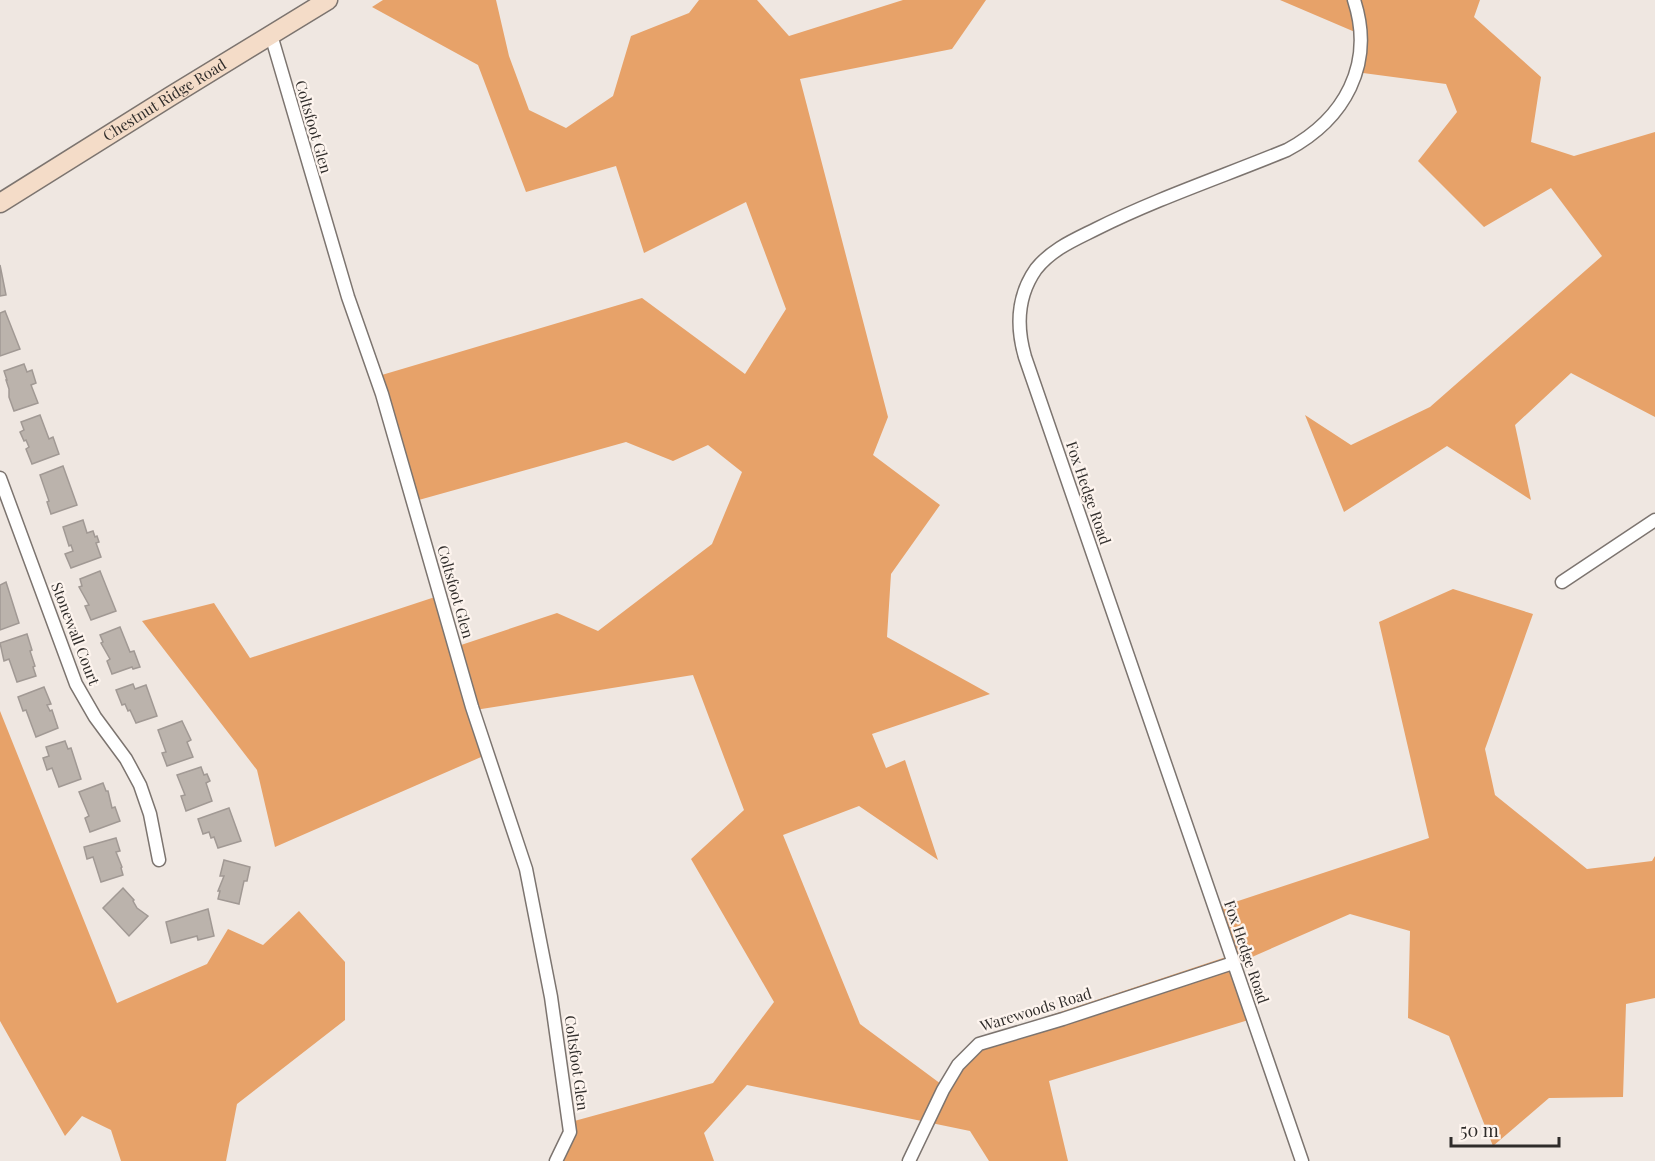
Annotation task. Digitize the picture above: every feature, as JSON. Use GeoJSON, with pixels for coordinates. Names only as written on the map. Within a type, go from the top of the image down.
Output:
{"type":"FeatureCollection","features":[{"type":"Feature","properties":{"kind":"main road","name":"Chestnut Ridge Road"},"geometry":{"type":"LineString","coordinates":[[0,203],[328,0]]}},
{"type":"Feature","properties":{"kind":"street","name":"Fox Hedge Road"},"geometry":{"type":"LineString","coordinates":[[1302,1161],[1025,357],[1019,331],[1021,303],[1027,285],[1047,257],[1061,246],[1116,218],[1163,198],[1287,150],[1322,127],[1346,96],[1360,57],[1362,36],[1354,0]]}},
{"type":"Feature","properties":{"kind":"street","name":"Coltsfoot Glen"},"geometry":{"type":"LineString","coordinates":[[271,35],[348,297],[382,394],[472,707],[526,869],[550,997],[570,1132],[556,1161]]}},
{"type":"Feature","properties":{"kind":"street","name":"Stonewall Court"},"geometry":{"type":"LineString","coordinates":[[0,478],[76,684],[95,717],[126,759],[140,785],[150,813],[159,860]]}},
{"type":"Feature","properties":{"kind":"street"},"geometry":{"type":"LineString","coordinates":[[1562,582],[1655,520]]}},
{"type":"Feature","properties":{"kind":"street","name":"Warewoods Road"},"geometry":{"type":"LineString","coordinates":[[909,1161],[943,1090],[958,1065],[979,1044],[1233,963]]}},
{"type":"Feature","properties":{"kind":"shaded area"},"geometry":{"type":"Polygon","coordinates":[[[383,0],[496,0],[509,56],[529,110],[566,128],[613,96],[631,36],[689,13],[699,0],[757,0],[789,36],[903,0],[986,0],[952,49],[800,79],[888,417],[873,455],[940,505],[891,574],[887,637],[990,694],[872,734],[886,768],[905,760],[938,860],[859,806],[783,835],[860,1024],[941,1084],[997,1033],[1232,955],[1217,908],[1429,838],[1379,622],[1453,589],[1533,614],[1485,749],[1495,795],[1587,869],[1652,861],[1655,856],[1655,998],[1626,1004],[1623,1097],[1549,1098],[1493,1146],[1449,1036],[1408,1018],[1410,931],[1350,914],[1236,964],[1255,1018],[1049,1081],[1068,1161],[989,1161],[970,1131],[747,1085],[704,1133],[714,1161],[557,1161],[567,1123],[713,1083],[774,1002],[691,859],[744,810],[693,675],[475,710],[488,754],[275,847],[257,770],[142,621],[214,603],[250,658],[438,596],[455,647],[557,613],[598,631],[712,544],[742,472],[708,445],[673,461],[626,442],[408,503],[375,377],[642,298],[745,374],[786,309],[746,202],[644,253],[616,166],[526,192],[478,65],[372,7],[383,0]]]}},
{"type":"Feature","properties":{"kind":"shaded area"},"geometry":{"type":"Polygon","coordinates":[[[1280,0],[1480,0],[1474,17],[1541,77],[1531,142],[1574,156],[1655,132],[1655,417],[1571,373],[1515,425],[1531,500],[1447,446],[1344,512],[1305,415],[1351,445],[1430,407],[1602,256],[1551,188],[1484,227],[1418,161],[1457,112],[1446,84],[1363,73],[1362,35],[1280,0]]]}},
{"type":"Feature","properties":{"kind":"shaded area"},"geometry":{"type":"Polygon","coordinates":[[[0,711],[117,1003],[207,964],[228,929],[263,945],[299,911],[345,962],[345,1020],[237,1104],[226,1161],[121,1161],[111,1130],[82,1116],[65,1136],[0,1021],[0,711]]]}},
{"type":"Feature","properties":{"kind":"building"},"geometry":{"type":"Polygon","coordinates":[[[0,265],[6,295],[0,296],[0,265]]]}},
{"type":"Feature","properties":{"kind":"building"},"geometry":{"type":"Polygon","coordinates":[[[5,311],[20,349],[0,356],[0,313],[5,311]]]}},
{"type":"Feature","properties":{"kind":"building"},"geometry":{"type":"Polygon","coordinates":[[[24,364],[27,372],[32,370],[36,383],[31,385],[38,403],[14,411],[4,371],[24,364]]]}},
{"type":"Feature","properties":{"kind":"building"},"geometry":{"type":"Polygon","coordinates":[[[40,415],[49,439],[53,437],[59,454],[32,464],[26,449],[29,447],[20,432],[24,430],[21,422],[40,415]]]}},
{"type":"Feature","properties":{"kind":"building"},"geometry":{"type":"Polygon","coordinates":[[[63,466],[77,505],[51,514],[40,475],[63,466]]]}},
{"type":"Feature","properties":{"kind":"building"},"geometry":{"type":"Polygon","coordinates":[[[83,520],[87,533],[93,531],[95,537],[97,536],[99,542],[96,543],[101,557],[71,568],[65,554],[73,551],[63,527],[83,520]]]}},
{"type":"Feature","properties":{"kind":"building"},"geometry":{"type":"Polygon","coordinates":[[[100,571],[116,611],[91,620],[85,606],[89,605],[79,587],[82,586],[80,579],[100,571]]]}},
{"type":"Feature","properties":{"kind":"building"},"geometry":{"type":"Polygon","coordinates":[[[6,582],[19,623],[0,630],[0,585],[6,582]]]}},
{"type":"Feature","properties":{"kind":"building"},"geometry":{"type":"Polygon","coordinates":[[[120,627],[130,652],[134,651],[140,667],[133,669],[132,667],[112,674],[107,661],[110,659],[101,643],[103,642],[100,635],[120,627]]]}},
{"type":"Feature","properties":{"kind":"building"},"geometry":{"type":"Polygon","coordinates":[[[27,634],[36,676],[17,682],[9,659],[4,661],[0,643],[27,634]]]}},
{"type":"Feature","properties":{"kind":"building"},"geometry":{"type":"Polygon","coordinates":[[[133,684],[135,689],[146,685],[157,716],[136,723],[130,710],[128,711],[125,704],[122,705],[116,690],[133,684]]]}},
{"type":"Feature","properties":{"kind":"building"},"geometry":{"type":"Polygon","coordinates":[[[44,687],[51,704],[47,705],[50,711],[52,710],[58,728],[36,737],[26,710],[23,711],[18,697],[44,687]]]}},
{"type":"Feature","properties":{"kind":"building"},"geometry":{"type":"Polygon","coordinates":[[[182,721],[191,740],[187,742],[193,757],[167,766],[162,753],[166,752],[158,730],[182,721]]]}},
{"type":"Feature","properties":{"kind":"building"},"geometry":{"type":"Polygon","coordinates":[[[65,741],[68,749],[71,748],[81,779],[59,787],[52,768],[47,770],[43,758],[49,756],[46,747],[65,741]]]}},
{"type":"Feature","properties":{"kind":"building"},"geometry":{"type":"Polygon","coordinates":[[[201,767],[204,775],[207,774],[210,781],[206,783],[212,801],[186,811],[181,796],[185,795],[177,775],[201,767]]]}},
{"type":"Feature","properties":{"kind":"building"},"geometry":{"type":"Polygon","coordinates":[[[103,783],[108,791],[112,808],[115,807],[120,821],[90,832],[85,818],[89,816],[79,792],[103,783]]]}},
{"type":"Feature","properties":{"kind":"building"},"geometry":{"type":"Polygon","coordinates":[[[229,808],[241,841],[218,848],[214,837],[211,838],[209,832],[203,834],[198,819],[229,808]]]}},
{"type":"Feature","properties":{"kind":"building"},"geometry":{"type":"Polygon","coordinates":[[[116,838],[120,851],[116,852],[123,875],[101,882],[93,857],[87,859],[84,847],[116,838]]]}},
{"type":"Feature","properties":{"kind":"building"},"geometry":{"type":"Polygon","coordinates":[[[224,860],[250,867],[239,904],[218,899],[220,891],[218,891],[224,876],[220,876],[224,860]]]}},
{"type":"Feature","properties":{"kind":"building"},"geometry":{"type":"Polygon","coordinates":[[[123,888],[134,900],[137,908],[148,916],[129,936],[103,908],[123,888]]]}},
{"type":"Feature","properties":{"kind":"building"},"geometry":{"type":"Polygon","coordinates":[[[208,909],[214,936],[198,940],[197,936],[171,943],[166,922],[208,909]]]}}]}
